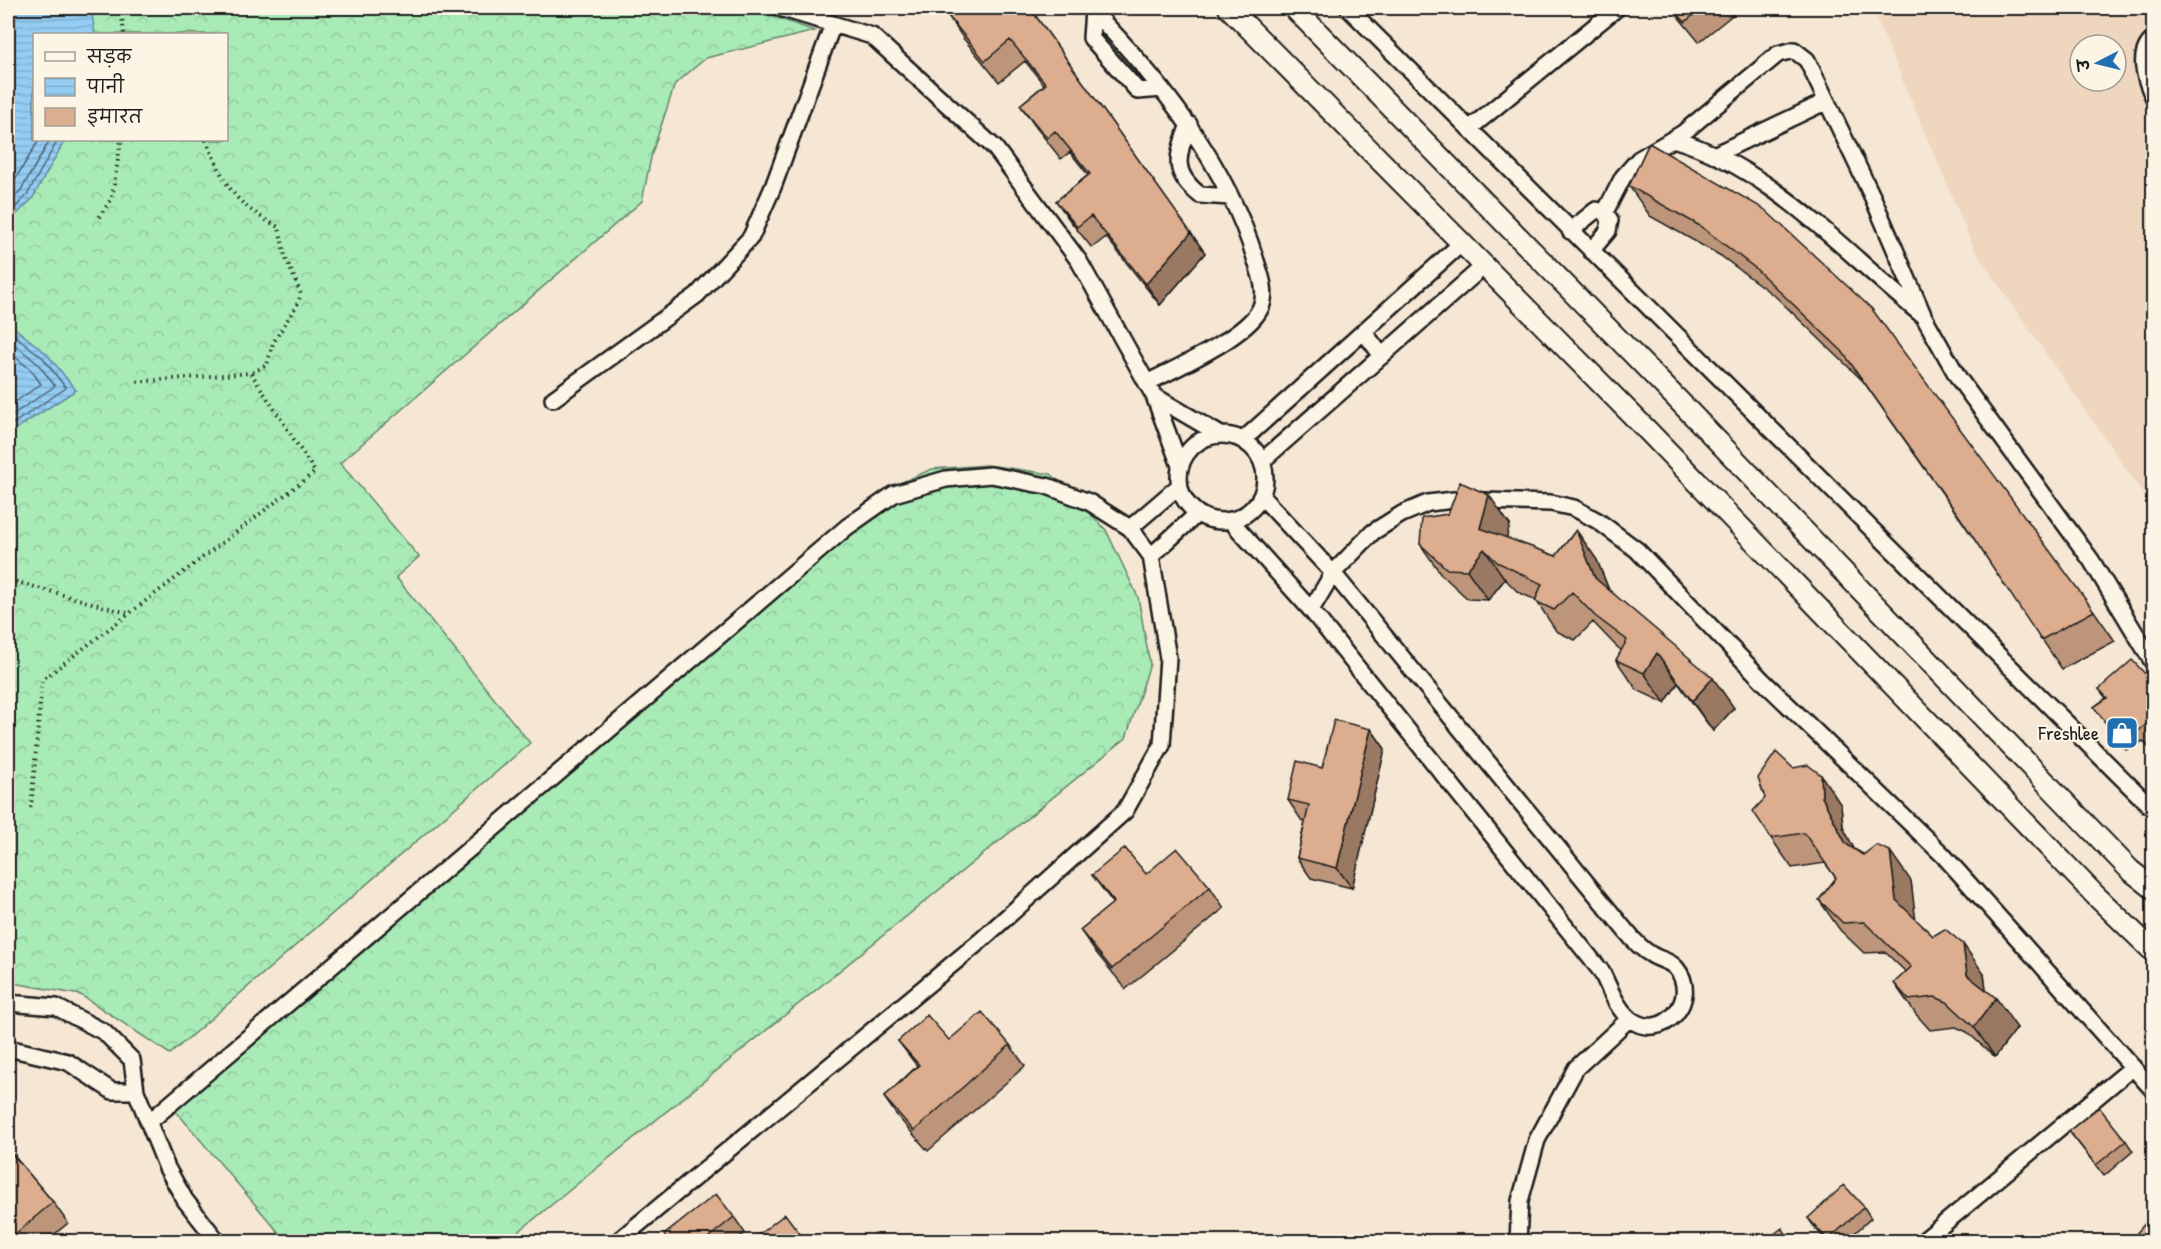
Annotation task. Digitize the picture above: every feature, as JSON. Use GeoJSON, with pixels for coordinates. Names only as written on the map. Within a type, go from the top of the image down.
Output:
{"type":"FeatureCollection","features":[{"type":"Feature","properties":{"kind":"street"},"geometry":{"type":"LineString","coordinates":[[780,8],[872,36],[996,148],[1079,261],[1150,390],[1180,466],[1179,486],[1189,507],[1208,520],[1231,521],[1244,516],[1262,497],[1265,485],[1262,461],[1255,449],[1244,440],[1219,434],[1150,390]]}},
{"type":"Feature","properties":{"kind":"street"},"geometry":{"type":"LineString","coordinates":[[1229,8],[1463,242],[2095,895],[2154,952]]}},
{"type":"Feature","properties":{"kind":"street"},"geometry":{"type":"LineString","coordinates":[[1294,8],[1690,411],[2130,870],[2154,890]]}},
{"type":"Feature","properties":{"kind":"street"},"geometry":{"type":"LineString","coordinates":[[1348,8],[2154,810]]}},
{"type":"Feature","properties":{"kind":"street"},"geometry":{"type":"LineString","coordinates":[[1469,129],[1617,8]]}},
{"type":"Feature","properties":{"kind":"street"},"geometry":{"type":"LineString","coordinates":[[1092,9],[1091,38],[1138,91],[1162,90],[1189,124],[1230,197],[1250,240],[1265,299],[1260,312],[1225,342],[1150,390]]}},
{"type":"Feature","properties":{"kind":"street"},"geometry":{"type":"LineString","coordinates":[[553,399],[697,295],[751,237],[773,187],[833,24]]}},
{"type":"Feature","properties":{"kind":"street"},"geometry":{"type":"LineString","coordinates":[[2154,39],[2148,43],[2143,68],[2154,98]]}},
{"type":"Feature","properties":{"kind":"street"},"geometry":{"type":"LineString","coordinates":[[1605,212],[1623,177],[1639,159],[1673,139],[1778,54],[1787,50],[1799,52],[1807,60],[1827,101],[1924,317],[1959,379],[2091,560],[2154,664]]}},
{"type":"Feature","properties":{"kind":"street"},"geometry":{"type":"LineString","coordinates":[[1716,154],[1827,101]]}},
{"type":"Feature","properties":{"kind":"street"},"geometry":{"type":"LineString","coordinates":[[1189,124],[1179,155],[1178,167],[1182,176],[1200,195],[1230,197]]}},
{"type":"Feature","properties":{"kind":"street"},"geometry":{"type":"LineString","coordinates":[[1673,139],[1716,154],[1768,186],[1924,317]]}},
{"type":"Feature","properties":{"kind":"street"},"geometry":{"type":"LineString","coordinates":[[1570,231],[1596,210],[1605,212],[1610,220],[1608,231],[1591,251]]}},
{"type":"Feature","properties":{"kind":"street"},"geometry":{"type":"LineString","coordinates":[[1244,440],[1463,242]]}},
{"type":"Feature","properties":{"kind":"street"},"geometry":{"type":"LineString","coordinates":[[1262,461],[1485,265]]}},
{"type":"Feature","properties":{"kind":"street"},"geometry":{"type":"LineString","coordinates":[[1364,332],[1382,356]]}},
{"type":"Feature","properties":{"kind":"street"},"geometry":{"type":"LineString","coordinates":[[1180,466],[1195,444],[1219,434]]}},
{"type":"Feature","properties":{"kind":"street"},"geometry":{"type":"LineString","coordinates":[[149,1122],[847,527],[894,494],[946,479],[991,475],[1047,486],[1089,502],[1130,528],[1151,556],[1168,657],[1162,745],[1125,811],[980,942],[617,1242]]}},
{"type":"Feature","properties":{"kind":"street"},"geometry":{"type":"LineString","coordinates":[[1130,528],[1179,486]]}},
{"type":"Feature","properties":{"kind":"street"},"geometry":{"type":"LineString","coordinates":[[1231,521],[1311,610],[1601,971],[1618,1004],[1629,1019],[1643,1025],[1658,1025],[1672,1018],[1682,1007],[1686,992],[1676,967],[1652,955],[1624,930],[1333,573],[1262,497]]}},
{"type":"Feature","properties":{"kind":"street"},"geometry":{"type":"LineString","coordinates":[[1311,610],[1333,573],[1372,532],[1402,514],[1428,503],[1454,500],[1551,503],[1574,508],[1598,520],[1637,550],[1763,681],[1943,855],[2154,1091]]}},
{"type":"Feature","properties":{"kind":"street"},"geometry":{"type":"LineString","coordinates":[[1151,556],[1197,514]]}},
{"type":"Feature","properties":{"kind":"street"},"geometry":{"type":"LineString","coordinates":[[8,1003],[56,1007],[104,1032],[132,1060],[136,1091],[167,1168],[185,1200],[218,1242]]}},
{"type":"Feature","properties":{"kind":"street"},"geometry":{"type":"LineString","coordinates":[[1518,1242],[1520,1201],[1537,1140],[1576,1068],[1629,1019]]}},
{"type":"Feature","properties":{"kind":"street"},"geometry":{"type":"LineString","coordinates":[[8,1048],[69,1062],[111,1091],[136,1091]]}},
{"type":"Feature","properties":{"kind":"street"},"geometry":{"type":"LineString","coordinates":[[1922,1242],[2133,1067]]}},
{"type":"Feature","properties":{"kind":"path"},"geometry":{"type":"LineString","coordinates":[[121,8],[124,33]]}},
{"type":"Feature","properties":{"kind":"path"},"geometry":{"type":"LineString","coordinates":[[99,217],[112,198],[121,141]]}},
{"type":"Feature","properties":{"kind":"path"},"geometry":{"type":"LineString","coordinates":[[133,382],[251,373],[267,365],[273,343],[298,303],[301,294],[285,256],[279,227],[254,214],[231,192],[206,141]]}},
{"type":"Feature","properties":{"kind":"path"},"geometry":{"type":"LineString","coordinates":[[31,808],[42,680],[132,614],[315,472],[251,373]]}},
{"type":"Feature","properties":{"kind":"path"},"geometry":{"type":"LineString","coordinates":[[10,580],[132,614]]}},
{"type":"Feature","properties":{"kind":"shaded area"},"geometry":{"type":"Polygon","coordinates":[[[1872,8],[2153,8],[2153,508],[1975,251],[1872,8]]]}},
{"type":"Feature","properties":{"kind":"green space"},"geometry":{"type":"Polygon","coordinates":[[[8,8],[749,8],[815,31],[706,58],[675,84],[652,153],[642,201],[340,463],[419,557],[396,577],[530,743],[170,1054],[81,995],[8,982],[8,8]]]}},
{"type":"Feature","properties":{"kind":"green space"},"geometry":{"type":"Polygon","coordinates":[[[987,465],[1051,474],[1106,530],[1138,597],[1150,664],[1126,738],[507,1241],[286,1241],[175,1110],[889,488],[932,469],[987,465]]]}},
{"type":"Feature","properties":{"kind":"water"},"geometry":{"type":"Polygon","coordinates":[[[8,8],[91,8],[95,33],[33,33],[33,141],[64,141],[32,199],[8,223],[8,8]]]}},
{"type":"Feature","properties":{"kind":"water"},"geometry":{"type":"Polygon","coordinates":[[[8,318],[11,325],[47,354],[76,390],[8,434],[8,318]]]}},
{"type":"Feature","properties":{"kind":"building"},"geometry":{"type":"Polygon","coordinates":[[[961,8],[1030,8],[1191,233],[1146,284],[1091,216],[1077,227],[1056,201],[1090,174],[1055,131],[1047,138],[1020,105],[1046,84],[1010,40],[985,61],[949,17],[961,8]]]}},
{"type":"Feature","properties":{"kind":"building"},"geometry":{"type":"Polygon","coordinates":[[[1673,8],[1702,8],[1685,22],[1673,8]]]}},
{"type":"Feature","properties":{"kind":"building"},"geometry":{"type":"Polygon","coordinates":[[[1649,143],[1764,209],[1872,309],[2094,611],[2041,640],[1961,519],[1842,351],[1755,268],[1700,226],[1629,186],[1649,143]]]}},
{"type":"Feature","properties":{"kind":"building"},"geometry":{"type":"Polygon","coordinates":[[[1460,482],[1489,495],[1480,528],[1556,556],[1576,530],[1595,578],[1713,678],[1692,701],[1657,653],[1644,673],[1616,660],[1627,640],[1595,616],[1572,592],[1554,610],[1535,601],[1542,584],[1497,562],[1484,549],[1467,570],[1447,569],[1420,544],[1422,518],[1448,514],[1460,482]]]}},
{"type":"Feature","properties":{"kind":"building"},"geometry":{"type":"Polygon","coordinates":[[[2132,660],[2154,683],[2154,718],[2137,732],[2132,726],[2115,736],[2094,707],[2107,698],[2099,689],[2132,660]]]}},
{"type":"Feature","properties":{"kind":"building"},"geometry":{"type":"Polygon","coordinates":[[[1334,720],[1371,729],[1337,868],[1297,858],[1309,805],[1288,800],[1297,761],[1322,768],[1334,720]]]}},
{"type":"Feature","properties":{"kind":"building"},"geometry":{"type":"Polygon","coordinates":[[[1776,752],[1793,768],[1808,765],[1821,775],[1822,797],[1846,844],[1863,855],[1876,845],[1890,851],[1896,900],[1933,936],[1945,929],[1963,944],[1967,975],[1996,998],[1974,1027],[1947,1002],[1935,997],[1909,1000],[1894,983],[1911,967],[1864,922],[1843,923],[1819,900],[1836,878],[1804,833],[1771,838],[1753,811],[1765,798],[1758,778],[1776,752]]]}},
{"type":"Feature","properties":{"kind":"building"},"geometry":{"type":"Polygon","coordinates":[[[1125,848],[1146,874],[1177,848],[1210,887],[1112,969],[1080,930],[1114,902],[1092,875],[1125,848]]]}},
{"type":"Feature","properties":{"kind":"building"},"geometry":{"type":"Polygon","coordinates":[[[982,1012],[1010,1045],[914,1131],[884,1097],[919,1065],[898,1041],[927,1015],[949,1040],[982,1012]]]}},
{"type":"Feature","properties":{"kind":"building"},"geometry":{"type":"Polygon","coordinates":[[[2099,1107],[2126,1141],[2096,1165],[2069,1131],[2099,1107]]]}},
{"type":"Feature","properties":{"kind":"building"},"geometry":{"type":"Polygon","coordinates":[[[8,1149],[53,1202],[8,1240],[8,1149]]]}},
{"type":"Feature","properties":{"kind":"building"},"geometry":{"type":"Polygon","coordinates":[[[1844,1185],[1864,1207],[1828,1240],[1808,1218],[1844,1185]]]}},
{"type":"Feature","properties":{"kind":"building"},"geometry":{"type":"Polygon","coordinates":[[[716,1194],[734,1217],[703,1242],[669,1242],[664,1235],[716,1194]]]}},
{"type":"Feature","properties":{"kind":"building"},"geometry":{"type":"Polygon","coordinates":[[[2154,1213],[2154,1242],[2129,1242],[2154,1213]]]}},
{"type":"Feature","properties":{"kind":"building"},"geometry":{"type":"Polygon","coordinates":[[[785,1214],[806,1242],[749,1242],[785,1214]]]}},
{"type":"Feature","properties":{"kind":"building"},"geometry":{"type":"Polygon","coordinates":[[[1782,1228],[1792,1242],[1764,1242],[1782,1228]]]}},
{"type":"Feature","properties":{"kind":"place","name":"Freshlee"},"geometry":{"type":"Point","coordinates":[2122,733]}}]}
